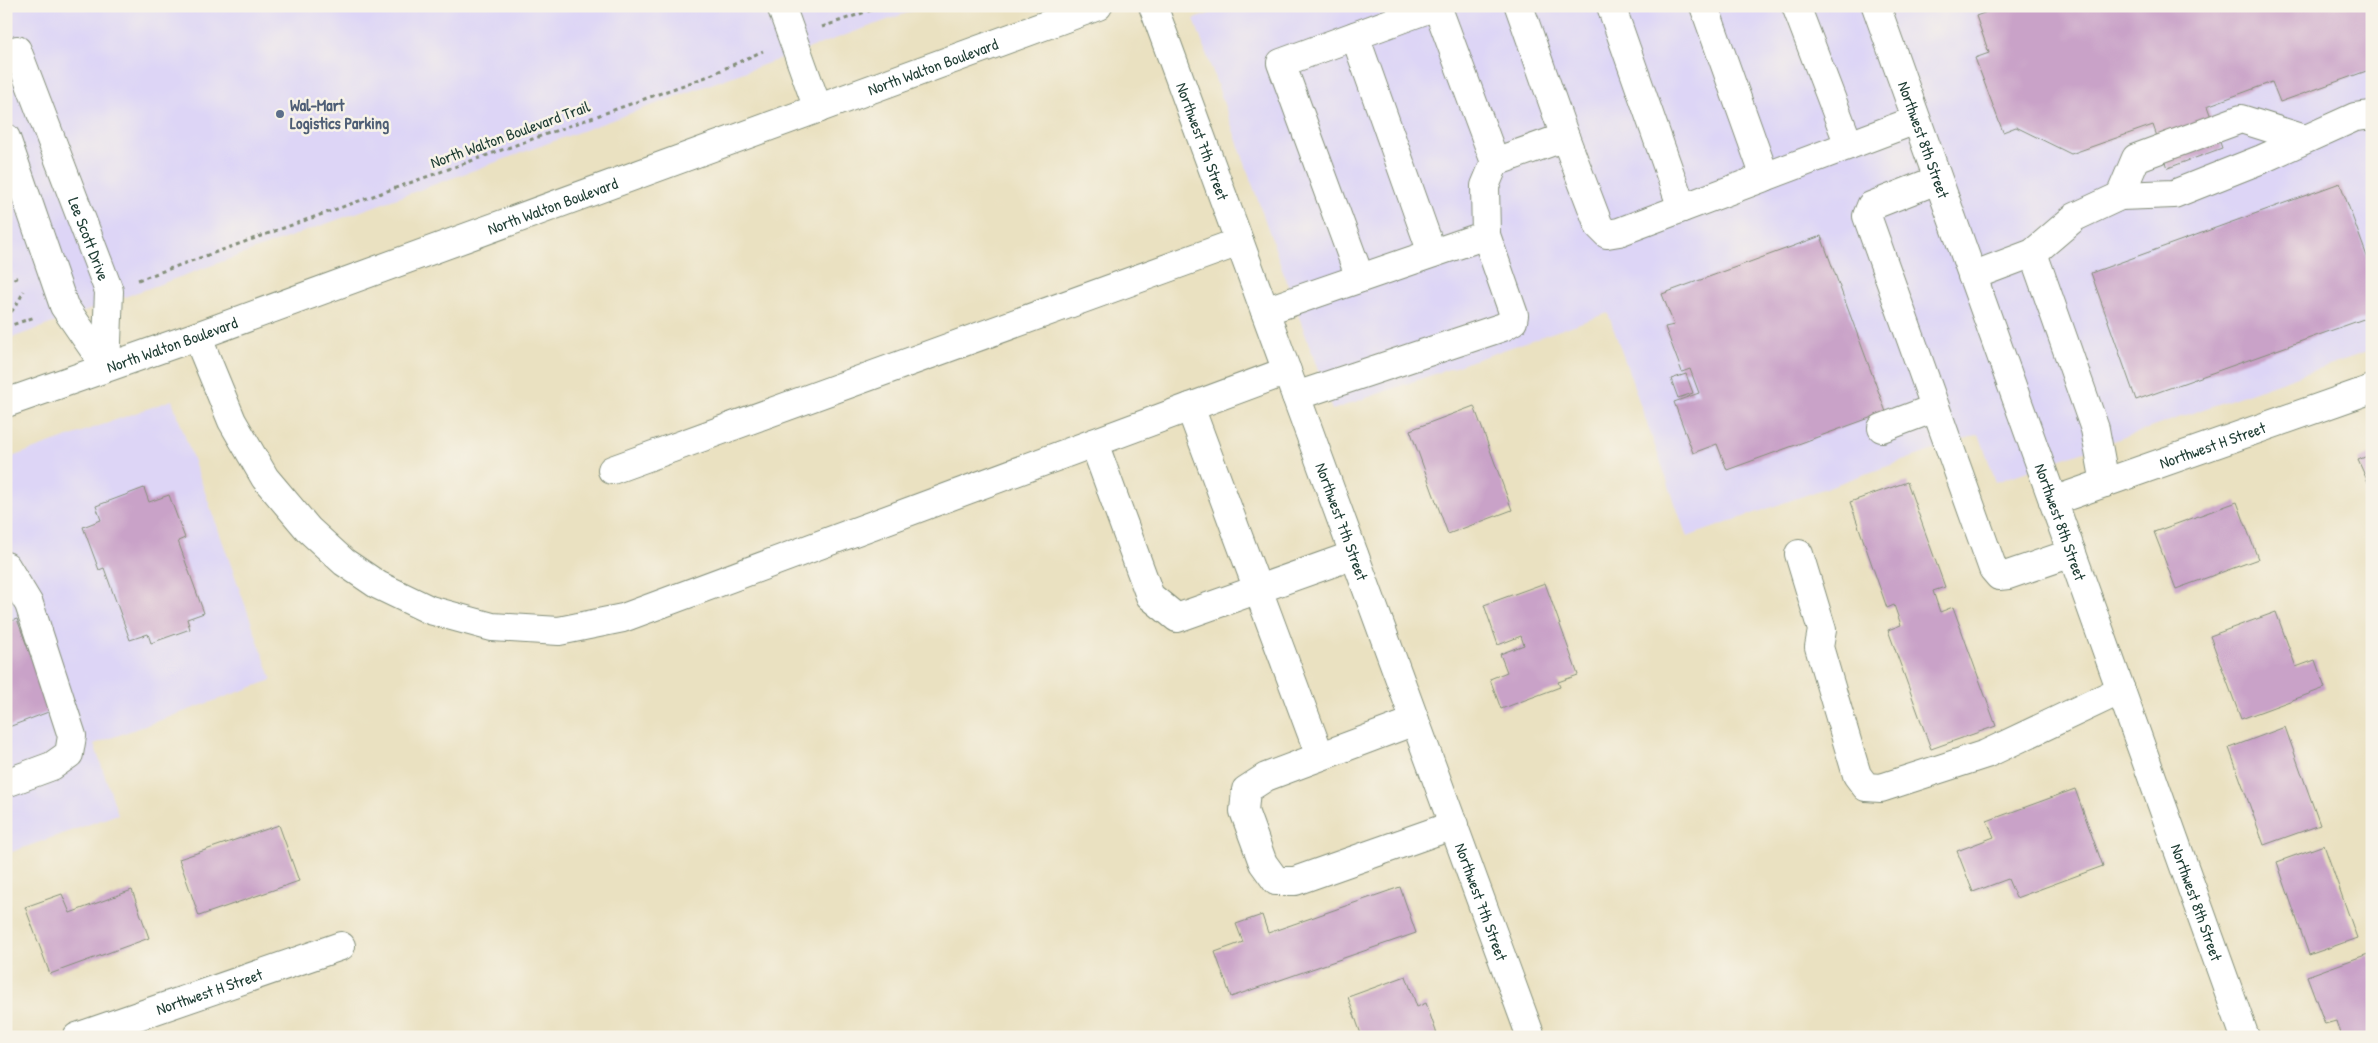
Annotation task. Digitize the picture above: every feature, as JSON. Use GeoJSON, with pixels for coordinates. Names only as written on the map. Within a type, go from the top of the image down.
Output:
{"type":"FeatureCollection","features":[{"type":"Feature","properties":{"kind":"street"},"geometry":{"type":"LineString","coordinates":[[781,6],[818,109]]}},
{"type":"Feature","properties":{"kind":"street","name":"North Walton Boulevard"},"geometry":{"type":"LineString","coordinates":[[6,403],[197,336],[1098,6]]}},
{"type":"Feature","properties":{"kind":"street","name":"Northwest 7th Street"},"geometry":{"type":"LineString","coordinates":[[1153,6],[1531,1037]]}},
{"type":"Feature","properties":{"kind":"street"},"geometry":{"type":"LineString","coordinates":[[197,336],[232,421],[265,478],[308,529],[344,562],[378,585],[430,610],[492,627],[559,631],[623,618],[1190,407],[1291,384],[1503,327],[1513,320],[1514,315],[1486,235],[1485,186],[1495,162],[1436,6],[1281,63],[1360,278]]}},
{"type":"Feature","properties":{"kind":"street"},"geometry":{"type":"LineString","coordinates":[[1519,6],[1598,226],[1607,234],[1619,232],[1916,120]]}},
{"type":"Feature","properties":{"kind":"street"},"geometry":{"type":"LineString","coordinates":[[1611,6],[1682,208]]}},
{"type":"Feature","properties":{"kind":"street"},"geometry":{"type":"LineString","coordinates":[[1704,6],[1766,177]]}},
{"type":"Feature","properties":{"kind":"street"},"geometry":{"type":"LineString","coordinates":[[1796,6],[1848,146]]}},
{"type":"Feature","properties":{"kind":"street","name":"Northwest 8th Street"},"geometry":{"type":"LineString","coordinates":[[1876,6],[2246,1037]]}},
{"type":"Feature","properties":{"kind":"street"},"geometry":{"type":"LineString","coordinates":[[1355,36],[1432,253]]}},
{"type":"Feature","properties":{"kind":"street","name":"Lee Scott Drive"},"geometry":{"type":"LineString","coordinates":[[17,50],[109,291],[106,367]]}},
{"type":"Feature","properties":{"kind":"street"},"geometry":{"type":"LineString","coordinates":[[1972,276],[2033,253],[2075,217],[2120,196],[2174,194],[2305,140],[2355,117],[2372,114]]}},
{"type":"Feature","properties":{"kind":"street"},"geometry":{"type":"LineString","coordinates":[[2120,196],[2136,158],[2241,119],[2305,140]]}},
{"type":"Feature","properties":{"kind":"street"},"geometry":{"type":"LineString","coordinates":[[1495,162],[1565,137]]}},
{"type":"Feature","properties":{"kind":"street"},"geometry":{"type":"LineString","coordinates":[[6,138],[64,306],[106,367]]}},
{"type":"Feature","properties":{"kind":"street"},"geometry":{"type":"LineString","coordinates":[[1937,180],[1871,206],[1868,216],[1993,569],[1999,576],[2008,575],[2072,553]]}},
{"type":"Feature","properties":{"kind":"street"},"geometry":{"type":"LineString","coordinates":[[1264,311],[1486,235]]}},
{"type":"Feature","properties":{"kind":"street"},"geometry":{"type":"LineString","coordinates":[[612,470],[1239,242]]}},
{"type":"Feature","properties":{"kind":"street"},"geometry":{"type":"LineString","coordinates":[[2033,253],[2095,429],[2104,483]]}},
{"type":"Feature","properties":{"kind":"street","name":"Northwest H Street"},"geometry":{"type":"LineString","coordinates":[[2053,500],[2372,389]]}},
{"type":"Feature","properties":{"kind":"street"},"geometry":{"type":"LineString","coordinates":[[1190,407],[1320,756]]}},
{"type":"Feature","properties":{"kind":"street"},"geometry":{"type":"LineString","coordinates":[[1882,428],[1936,408]]}},
{"type":"Feature","properties":{"kind":"street"},"geometry":{"type":"LineString","coordinates":[[1094,443],[1150,596],[1176,618],[1354,555]]}},
{"type":"Feature","properties":{"kind":"street"},"geometry":{"type":"LineString","coordinates":[[1799,554],[1822,630],[1819,647],[1857,775],[1866,787],[1881,788],[1986,754],[2121,690]]}},
{"type":"Feature","properties":{"kind":"street"},"geometry":{"type":"LineString","coordinates":[[6,566],[29,604],[72,736],[70,754],[52,766],[6,784]]}},
{"type":"Feature","properties":{"kind":"street"},"geometry":{"type":"LineString","coordinates":[[1415,721],[1266,777],[1246,790],[1244,811],[1263,863],[1276,881],[1295,882],[1454,825]]}},
{"type":"Feature","properties":{"kind":"street","name":"Northwest H Street"},"geometry":{"type":"LineString","coordinates":[[77,1037],[341,946]]}},
{"type":"Feature","properties":{"kind":"path","name":"North Walton Boulevard Trail"},"geometry":{"type":"LineString","coordinates":[[143,279],[706,77],[792,38],[883,6]]}},
{"type":"Feature","properties":{"kind":"path"},"geometry":{"type":"LineString","coordinates":[[6,282],[20,277],[25,289],[16,306],[6,318]]}},
{"type":"Feature","properties":{"kind":"path"},"geometry":{"type":"LineString","coordinates":[[6,327],[12,325]]}},
{"type":"Feature","properties":{"kind":"shaded area"},"geometry":{"type":"Polygon","coordinates":[[[6,6],[926,6],[6,340],[6,6]]]}},
{"type":"Feature","properties":{"kind":"shaded area"},"geometry":{"type":"Polygon","coordinates":[[[1231,6],[2372,6],[2372,350],[1996,482],[1979,434],[1687,537],[1608,313],[1332,410],[1194,19],[1231,6]]]}},
{"type":"Feature","properties":{"kind":"shaded area"},"geometry":{"type":"Polygon","coordinates":[[[172,400],[272,680],[94,744],[118,814],[6,854],[6,459],[172,400]]]}},
{"type":"Feature","properties":{"kind":"building"},"geometry":{"type":"Polygon","coordinates":[[[2003,6],[2372,6],[2372,69],[2280,102],[2272,82],[2207,106],[2222,148],[2168,168],[2153,125],[2071,154],[2016,127],[2003,132],[1975,58],[1989,53],[1976,16],[2003,6]]]}},
{"type":"Feature","properties":{"kind":"building"},"geometry":{"type":"Polygon","coordinates":[[[2340,183],[2372,270],[2372,316],[2136,400],[2091,273],[2340,183]]]}},
{"type":"Feature","properties":{"kind":"building"},"geometry":{"type":"Polygon","coordinates":[[[1821,236],[1886,412],[1727,470],[1717,444],[1693,453],[1674,402],[1699,393],[1690,369],[1682,372],[1665,327],[1674,325],[1662,294],[1821,236]]]}},
{"type":"Feature","properties":{"kind":"building"},"geometry":{"type":"Polygon","coordinates":[[[1686,374],[1693,393],[1678,398],[1671,379],[1686,374]]]}},
{"type":"Feature","properties":{"kind":"building"},"geometry":{"type":"Polygon","coordinates":[[[1474,406],[1512,510],[1448,534],[1410,430],[1474,406]]]}},
{"type":"Feature","properties":{"kind":"building"},"geometry":{"type":"Polygon","coordinates":[[[2372,454],[2372,491],[2358,460],[2372,454]]]}},
{"type":"Feature","properties":{"kind":"building"},"geometry":{"type":"Polygon","coordinates":[[[1907,482],[1945,587],[1933,591],[1940,612],[1953,607],[1996,726],[1931,749],[1888,630],[1901,625],[1894,605],[1887,608],[1850,502],[1907,482]]]}},
{"type":"Feature","properties":{"kind":"building"},"geometry":{"type":"Polygon","coordinates":[[[144,488],[149,502],[169,495],[185,538],[178,541],[204,613],[187,619],[190,629],[151,643],[148,634],[130,640],[104,568],[99,570],[83,527],[101,520],[96,506],[144,488]]]}},
{"type":"Feature","properties":{"kind":"building"},"geometry":{"type":"Polygon","coordinates":[[[2237,502],[2258,559],[2176,589],[2154,532],[2237,502]]]}},
{"type":"Feature","properties":{"kind":"building"},"geometry":{"type":"Polygon","coordinates":[[[1545,583],[1578,675],[1558,682],[1560,687],[1501,709],[1490,679],[1507,672],[1500,654],[1524,645],[1521,636],[1498,645],[1484,605],[1545,583]]]}},
{"type":"Feature","properties":{"kind":"building"},"geometry":{"type":"Polygon","coordinates":[[[2276,612],[2296,667],[2315,660],[2325,688],[2241,719],[2210,636],[2276,612]]]}},
{"type":"Feature","properties":{"kind":"building"},"geometry":{"type":"Polygon","coordinates":[[[17,619],[51,711],[6,728],[6,623],[17,619]]]}},
{"type":"Feature","properties":{"kind":"building"},"geometry":{"type":"Polygon","coordinates":[[[2285,727],[2320,825],[2264,845],[2229,748],[2285,727]]]}},
{"type":"Feature","properties":{"kind":"building"},"geometry":{"type":"Polygon","coordinates":[[[2075,789],[2103,866],[2016,898],[2008,879],[1973,892],[1957,851],[1994,837],[1987,821],[2075,789]]]}},
{"type":"Feature","properties":{"kind":"building"},"geometry":{"type":"Polygon","coordinates":[[[279,825],[299,881],[199,916],[179,859],[279,825]]]}},
{"type":"Feature","properties":{"kind":"building"},"geometry":{"type":"Polygon","coordinates":[[[2324,845],[2357,938],[2309,955],[2277,862],[2324,845]]]}},
{"type":"Feature","properties":{"kind":"building"},"geometry":{"type":"Polygon","coordinates":[[[1400,887],[1416,933],[1231,997],[1215,952],[1243,942],[1236,924],[1262,915],[1268,933],[1400,887]]]}},
{"type":"Feature","properties":{"kind":"building"},"geometry":{"type":"Polygon","coordinates":[[[132,890],[149,938],[50,974],[25,907],[62,894],[70,913],[132,890]]]}},
{"type":"Feature","properties":{"kind":"building"},"geometry":{"type":"Polygon","coordinates":[[[2368,954],[2372,965],[2372,1037],[2341,1037],[2336,1021],[2325,1024],[2307,976],[2368,954]]]}},
{"type":"Feature","properties":{"kind":"building"},"geometry":{"type":"Polygon","coordinates":[[[1406,976],[1417,1007],[1426,1003],[1438,1037],[1362,1037],[1348,997],[1406,976]]]}},
{"type":"Feature","properties":{"kind":"place","name":"Wal-Mart Logistics Parking"},"geometry":{"type":"Point","coordinates":[280,114]}}]}
